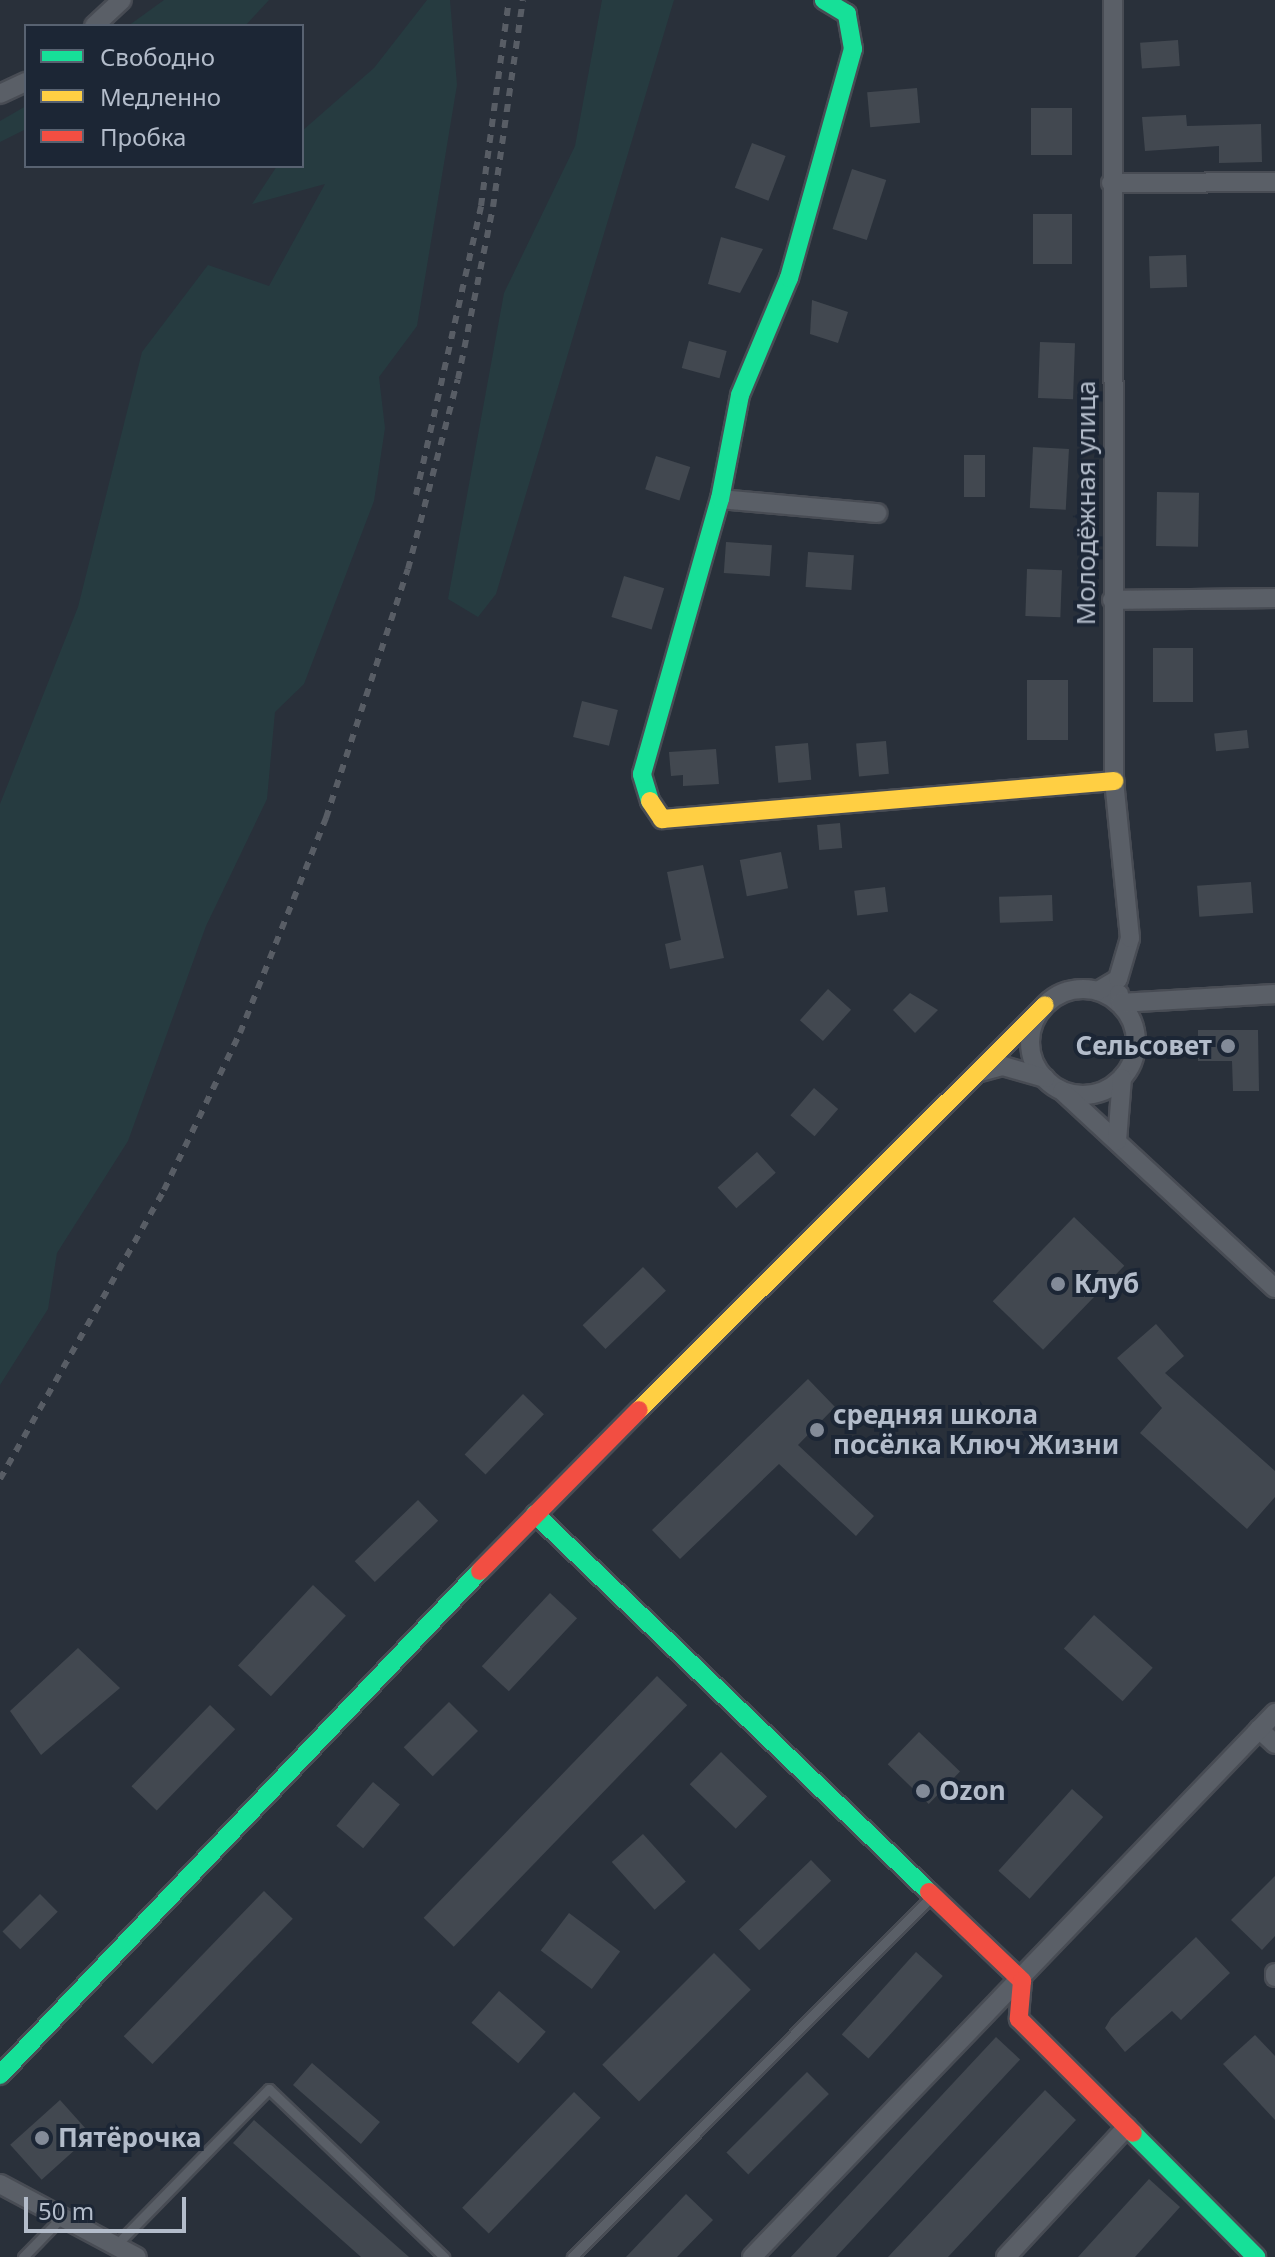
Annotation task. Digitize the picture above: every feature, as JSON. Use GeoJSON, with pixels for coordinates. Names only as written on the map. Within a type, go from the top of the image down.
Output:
{"type":"FeatureCollection","features":[{"type":"Feature","properties":{"kind":"street"},"geometry":{"type":"LineString","coordinates":[[96,24],[122,0]]}},
{"type":"Feature","properties":{"kind":"street"},"geometry":{"type":"LineString","coordinates":[[824,0],[847,14],[853,49],[789,278],[740,395],[720,499],[642,774],[662,819],[1114,781]]}},
{"type":"Feature","properties":{"kind":"street","name":"Молодёжная улица"},"geometry":{"type":"LineString","coordinates":[[1113,0],[1114,781],[1126,964],[1120,1003]]}},
{"type":"Feature","properties":{"kind":"street"},"geometry":{"type":"LineString","coordinates":[[0,94],[24,83]]}},
{"type":"Feature","properties":{"kind":"street"},"geometry":{"type":"LineString","coordinates":[[1111,183],[1275,182]]}},
{"type":"Feature","properties":{"kind":"street"},"geometry":{"type":"LineString","coordinates":[[720,499],[877,513]]}},
{"type":"Feature","properties":{"kind":"street"},"geometry":{"type":"LineString","coordinates":[[1112,600],[1275,598]]}},
{"type":"Feature","properties":{"kind":"street"},"geometry":{"type":"LineString","coordinates":[[1098,991],[1126,964]]}},
{"type":"Feature","properties":{"kind":"street"},"geometry":{"type":"LineString","coordinates":[[0,2075],[535,1514],[1045,1005],[1071,990],[1098,991],[1120,1003],[1275,994]]}},
{"type":"Feature","properties":{"kind":"street"},"geometry":{"type":"LineString","coordinates":[[1117,1141],[1122,1078],[1136,1040],[1120,1003]]}},
{"type":"Feature","properties":{"kind":"street"},"geometry":{"type":"LineString","coordinates":[[1045,1005],[1029,1052],[1052,1083],[1275,1288]]}},
{"type":"Feature","properties":{"kind":"street"},"geometry":{"type":"LineString","coordinates":[[978,1073],[1003,1066],[1089,1094],[1122,1078]]}},
{"type":"Feature","properties":{"kind":"street"},"geometry":{"type":"LineString","coordinates":[[535,1514],[1022,1981]]}},
{"type":"Feature","properties":{"kind":"street"},"geometry":{"type":"LineString","coordinates":[[752,2257],[1022,1981],[1275,1713]]}},
{"type":"Feature","properties":{"kind":"street"},"geometry":{"type":"LineString","coordinates":[[1259,1729],[1275,1744]]}},
{"type":"Feature","properties":{"kind":"street"},"geometry":{"type":"LineString","coordinates":[[1022,1981],[1019,2019],[1256,2257]]}},
{"type":"Feature","properties":{"kind":"street"},"geometry":{"type":"LineString","coordinates":[[1006,2257],[1127,2127]]}},
{"type":"Feature","properties":{"kind":"street"},"geometry":{"type":"LineString","coordinates":[[0,2184],[137,2257]]}},
{"type":"Feature","properties":{"kind":"lane"},"geometry":{"type":"LineString","coordinates":[[572,2257],[933,1894]]}},
{"type":"Feature","properties":{"kind":"lane"},"geometry":{"type":"LineString","coordinates":[[117,2244],[269,2089],[444,2257]]}},
{"type":"Feature","properties":{"kind":"lane"},"geometry":{"type":"LineString","coordinates":[[23,2257],[63,2216]]}},
{"type":"Feature","properties":{"kind":"green space"},"geometry":{"type":"Polygon","coordinates":[[[164,0],[269,0],[247,24],[131,24],[164,0]]]}},
{"type":"Feature","properties":{"kind":"green space"},"geometry":{"type":"Polygon","coordinates":[[[427,0],[450,0],[457,85],[417,326],[379,377],[385,428],[374,501],[304,684],[275,712],[267,799],[206,926],[128,1141],[57,1253],[48,1309],[0,1385],[0,804],[78,607],[142,352],[208,265],[269,286],[325,184],[252,204],[276,168],[304,168],[304,129],[374,68],[427,0]]]}},
{"type":"Feature","properties":{"kind":"green space"},"geometry":{"type":"Polygon","coordinates":[[[602,0],[674,0],[496,594],[478,617],[448,599],[504,293],[575,146],[602,0]]]}},
{"type":"Feature","properties":{"kind":"green space"},"geometry":{"type":"Polygon","coordinates":[[[24,107],[24,130],[0,142],[0,121],[24,107]]]}},
{"type":"Feature","properties":{"kind":"building"},"geometry":{"type":"Polygon","coordinates":[[[1178,40],[1180,66],[1142,69],[1140,43],[1178,40]]]}},
{"type":"Feature","properties":{"kind":"building"},"geometry":{"type":"Polygon","coordinates":[[[917,88],[920,123],[870,127],[867,92],[917,88]]]}},
{"type":"Feature","properties":{"kind":"building"},"geometry":{"type":"Polygon","coordinates":[[[1031,108],[1072,108],[1072,155],[1031,155],[1031,108]]]}},
{"type":"Feature","properties":{"kind":"building"},"geometry":{"type":"Polygon","coordinates":[[[1186,115],[1187,126],[1261,124],[1262,162],[1219,163],[1219,146],[1145,151],[1142,117],[1186,115]]]}},
{"type":"Feature","properties":{"kind":"building"},"geometry":{"type":"Polygon","coordinates":[[[752,143],[786,156],[768,201],[735,188],[752,143]]]}},
{"type":"Feature","properties":{"kind":"building"},"geometry":{"type":"Polygon","coordinates":[[[852,169],[886,180],[867,240],[833,229],[852,169]]]}},
{"type":"Feature","properties":{"kind":"building"},"geometry":{"type":"Polygon","coordinates":[[[1033,214],[1072,214],[1072,264],[1033,264],[1033,214]]]}},
{"type":"Feature","properties":{"kind":"building"},"geometry":{"type":"Polygon","coordinates":[[[721,237],[763,249],[740,293],[708,284],[721,237]]]}},
{"type":"Feature","properties":{"kind":"building"},"geometry":{"type":"Polygon","coordinates":[[[1186,255],[1187,287],[1150,288],[1149,256],[1186,255]]]}},
{"type":"Feature","properties":{"kind":"building"},"geometry":{"type":"Polygon","coordinates":[[[812,300],[848,312],[838,343],[810,334],[812,300]]]}},
{"type":"Feature","properties":{"kind":"building"},"geometry":{"type":"Polygon","coordinates":[[[689,341],[727,351],[719,378],[682,368],[689,341]]]}},
{"type":"Feature","properties":{"kind":"building"},"geometry":{"type":"Polygon","coordinates":[[[1040,342],[1075,343],[1073,399],[1038,398],[1040,342]]]}},
{"type":"Feature","properties":{"kind":"building"},"geometry":{"type":"Polygon","coordinates":[[[1033,447],[1069,449],[1066,510],[1030,508],[1033,447]]]}},
{"type":"Feature","properties":{"kind":"building"},"geometry":{"type":"Polygon","coordinates":[[[964,455],[985,455],[985,497],[964,497],[964,455]]]}},
{"type":"Feature","properties":{"kind":"building"},"geometry":{"type":"Polygon","coordinates":[[[656,456],[690,467],[679,500],[645,489],[656,456]]]}},
{"type":"Feature","properties":{"kind":"building"},"geometry":{"type":"Polygon","coordinates":[[[1157,492],[1199,493],[1198,547],[1156,546],[1157,492]]]}},
{"type":"Feature","properties":{"kind":"building"},"geometry":{"type":"Polygon","coordinates":[[[726,542],[772,545],[770,576],[724,573],[726,542]]]}},
{"type":"Feature","properties":{"kind":"building"},"geometry":{"type":"Polygon","coordinates":[[[808,552],[854,555],[851,590],[806,587],[808,552]]]}},
{"type":"Feature","properties":{"kind":"building"},"geometry":{"type":"Polygon","coordinates":[[[1027,569],[1062,570],[1060,617],[1025,616],[1027,569]]]}},
{"type":"Feature","properties":{"kind":"building"},"geometry":{"type":"Polygon","coordinates":[[[624,576],[664,588],[652,629],[611,617],[624,576]]]}},
{"type":"Feature","properties":{"kind":"building"},"geometry":{"type":"Polygon","coordinates":[[[1153,648],[1193,648],[1193,702],[1153,702],[1153,648]]]}},
{"type":"Feature","properties":{"kind":"building"},"geometry":{"type":"Polygon","coordinates":[[[1027,680],[1068,680],[1068,740],[1027,740],[1027,680]]]}},
{"type":"Feature","properties":{"kind":"building"},"geometry":{"type":"Polygon","coordinates":[[[582,701],[618,710],[609,746],[573,737],[582,701]]]}},
{"type":"Feature","properties":{"kind":"building"},"geometry":{"type":"Polygon","coordinates":[[[1247,730],[1249,748],[1216,751],[1214,733],[1247,730]]]}},
{"type":"Feature","properties":{"kind":"building"},"geometry":{"type":"Polygon","coordinates":[[[886,741],[889,774],[859,776],[856,744],[886,741]]]}},
{"type":"Feature","properties":{"kind":"building"},"geometry":{"type":"Polygon","coordinates":[[[808,743],[811,780],[778,783],[775,746],[808,743]]]}},
{"type":"Feature","properties":{"kind":"building"},"geometry":{"type":"Polygon","coordinates":[[[716,749],[719,784],[683,786],[683,775],[671,776],[669,752],[716,749]]]}},
{"type":"Feature","properties":{"kind":"building"},"geometry":{"type":"Polygon","coordinates":[[[840,823],[842,848],[819,850],[817,825],[840,823]]]}},
{"type":"Feature","properties":{"kind":"building"},"geometry":{"type":"Polygon","coordinates":[[[781,852],[788,888],[747,896],[740,860],[781,852]]]}},
{"type":"Feature","properties":{"kind":"building"},"geometry":{"type":"Polygon","coordinates":[[[703,865],[724,958],[670,969],[665,944],[681,940],[667,872],[703,865]]]}},
{"type":"Feature","properties":{"kind":"building"},"geometry":{"type":"Polygon","coordinates":[[[1251,882],[1253,913],[1199,917],[1197,886],[1251,882]]]}},
{"type":"Feature","properties":{"kind":"building"},"geometry":{"type":"Polygon","coordinates":[[[885,887],[888,912],[857,916],[854,891],[885,887]]]}},
{"type":"Feature","properties":{"kind":"building"},"geometry":{"type":"Polygon","coordinates":[[[1052,895],[1053,921],[1000,923],[999,897],[1052,895]]]}},
{"type":"Feature","properties":{"kind":"building"},"geometry":{"type":"Polygon","coordinates":[[[828,989],[851,1010],[823,1041],[800,1020],[828,989]]]}},
{"type":"Feature","properties":{"kind":"building"},"geometry":{"type":"Polygon","coordinates":[[[910,993],[938,1010],[915,1033],[893,1010],[910,993]]]}},
{"type":"Feature","properties":{"kind":"building","name":"Сельсовет"},"geometry":{"type":"Polygon","coordinates":[[[1198,1030],[1258,1030],[1259,1091],[1233,1091],[1232,1061],[1198,1061],[1198,1030]]]}},
{"type":"Feature","properties":{"kind":"building"},"geometry":{"type":"Polygon","coordinates":[[[814,1088],[838,1109],[815,1136],[790,1115],[814,1088]]]}},
{"type":"Feature","properties":{"kind":"building"},"geometry":{"type":"Polygon","coordinates":[[[757,1152],[776,1173],[736,1208],[718,1187],[757,1152]]]}},
{"type":"Feature","properties":{"kind":"building","name":"Клуб"},"geometry":{"type":"Polygon","coordinates":[[[1074,1217],[1124,1266],[1043,1350],[993,1301],[1074,1217]]]}},
{"type":"Feature","properties":{"kind":"building"},"geometry":{"type":"Polygon","coordinates":[[[643,1267],[666,1291],[605,1349],[583,1325],[643,1267]]]}},
{"type":"Feature","properties":{"kind":"building"},"geometry":{"type":"Polygon","coordinates":[[[1156,1324],[1184,1356],[1165,1373],[1275,1471],[1275,1497],[1247,1529],[1140,1433],[1162,1408],[1117,1358],[1156,1324]]]}},
{"type":"Feature","properties":{"kind":"building"},"geometry":{"type":"Polygon","coordinates":[[[808,1379],[835,1407],[798,1445],[874,1516],[856,1536],[779,1464],[680,1559],[652,1530],[808,1379]]]}},
{"type":"Feature","properties":{"kind":"building"},"geometry":{"type":"Polygon","coordinates":[[[523,1394],[544,1414],[486,1475],[465,1454],[523,1394]]]}},
{"type":"Feature","properties":{"kind":"building"},"geometry":{"type":"Polygon","coordinates":[[[418,1500],[438,1521],[375,1582],[355,1561],[418,1500]]]}},
{"type":"Feature","properties":{"kind":"building"},"geometry":{"type":"Polygon","coordinates":[[[313,1585],[346,1616],[271,1696],[238,1665],[313,1585]]]}},
{"type":"Feature","properties":{"kind":"building"},"geometry":{"type":"Polygon","coordinates":[[[550,1593],[577,1618],[509,1691],[482,1666],[550,1593]]]}},
{"type":"Feature","properties":{"kind":"building"},"geometry":{"type":"Polygon","coordinates":[[[1094,1615],[1153,1668],[1123,1701],[1064,1648],[1094,1615]]]}},
{"type":"Feature","properties":{"kind":"building"},"geometry":{"type":"Polygon","coordinates":[[[78,1648],[120,1688],[41,1755],[10,1711],[78,1648]]]}},
{"type":"Feature","properties":{"kind":"building"},"geometry":{"type":"Polygon","coordinates":[[[657,1676],[687,1705],[454,1947],[424,1918],[657,1676]]]}},
{"type":"Feature","properties":{"kind":"building"},"geometry":{"type":"Polygon","coordinates":[[[449,1702],[478,1731],[433,1776],[404,1747],[449,1702]]]}},
{"type":"Feature","properties":{"kind":"building"},"geometry":{"type":"Polygon","coordinates":[[[210,1705],[235,1729],[157,1811],[132,1786],[210,1705]]]}},
{"type":"Feature","properties":{"kind":"building"},"geometry":{"type":"Polygon","coordinates":[[[919,1732],[960,1772],[929,1804],[888,1764],[919,1732]]]}},
{"type":"Feature","properties":{"kind":"building"},"geometry":{"type":"Polygon","coordinates":[[[721,1752],[767,1796],[736,1829],[690,1784],[721,1752]]]}},
{"type":"Feature","properties":{"kind":"building"},"geometry":{"type":"Polygon","coordinates":[[[373,1782],[400,1804],[363,1848],[336,1826],[373,1782]]]}},
{"type":"Feature","properties":{"kind":"building"},"geometry":{"type":"Polygon","coordinates":[[[1072,1789],[1103,1817],[1030,1899],[998,1871],[1072,1789]]]}},
{"type":"Feature","properties":{"kind":"building"},"geometry":{"type":"Polygon","coordinates":[[[643,1834],[686,1882],[655,1910],[612,1862],[643,1834]]]}},
{"type":"Feature","properties":{"kind":"building"},"geometry":{"type":"Polygon","coordinates":[[[811,1860],[831,1881],[759,1950],[739,1929],[811,1860]]]}},
{"type":"Feature","properties":{"kind":"building"},"geometry":{"type":"Polygon","coordinates":[[[1275,1876],[1275,1936],[1262,1950],[1231,1920],[1275,1876]]]}},
{"type":"Feature","properties":{"kind":"building"},"geometry":{"type":"Polygon","coordinates":[[[264,1891],[293,1919],[152,2064],[124,2036],[264,1891]]]}},
{"type":"Feature","properties":{"kind":"building"},"geometry":{"type":"Polygon","coordinates":[[[40,1894],[58,1912],[20,1949],[3,1931],[40,1894]]]}},
{"type":"Feature","properties":{"kind":"building"},"geometry":{"type":"Polygon","coordinates":[[[569,1913],[620,1952],[592,1989],[541,1951],[569,1913]]]}},
{"type":"Feature","properties":{"kind":"building"},"geometry":{"type":"Polygon","coordinates":[[[1196,1937],[1230,1973],[1181,2020],[1172,2011],[1125,2052],[1105,2028],[1111,2018],[1196,1937]]]}},
{"type":"Feature","properties":{"kind":"building"},"geometry":{"type":"Polygon","coordinates":[[[916,1952],[943,1976],[868,2059],[842,2034],[916,1952]]]}},
{"type":"Feature","properties":{"kind":"building"},"geometry":{"type":"Polygon","coordinates":[[[714,1953],[751,1990],[639,2101],[602,2065],[714,1953]]]}},
{"type":"Feature","properties":{"kind":"building"},"geometry":{"type":"Polygon","coordinates":[[[499,1991],[546,2032],[518,2063],[471,2023],[499,1991]]]}},
{"type":"Feature","properties":{"kind":"building"},"geometry":{"type":"Polygon","coordinates":[[[1255,2035],[1275,2056],[1275,2120],[1223,2064],[1255,2035]]]}},
{"type":"Feature","properties":{"kind":"building"},"geometry":{"type":"Polygon","coordinates":[[[996,2037],[1020,2060],[836,2257],[791,2257],[996,2037]]]}},
{"type":"Feature","properties":{"kind":"building"},"geometry":{"type":"Polygon","coordinates":[[[312,2063],[380,2122],[361,2144],[293,2085],[312,2063]]]}},
{"type":"Feature","properties":{"kind":"building"},"geometry":{"type":"Polygon","coordinates":[[[807,2072],[829,2094],[748,2175],[726,2153],[807,2072]]]}},
{"type":"Feature","properties":{"kind":"building"},"geometry":{"type":"Polygon","coordinates":[[[1045,2090],[1076,2120],[948,2257],[888,2257],[1045,2090]]]}},
{"type":"Feature","properties":{"kind":"building"},"geometry":{"type":"Polygon","coordinates":[[[574,2092],[601,2118],[489,2234],[462,2208],[574,2092]]]}},
{"type":"Feature","properties":{"kind":"building"},"geometry":{"type":"Polygon","coordinates":[[[60,2100],[91,2135],[42,2180],[10,2145],[60,2100]]]}},
{"type":"Feature","properties":{"kind":"building"},"geometry":{"type":"Polygon","coordinates":[[[254,2120],[409,2257],[361,2257],[233,2143],[254,2120]]]}},
{"type":"Feature","properties":{"kind":"building"},"geometry":{"type":"Polygon","coordinates":[[[1149,2179],[1180,2207],[1135,2257],[1078,2257],[1149,2179]]]}},
{"type":"Feature","properties":{"kind":"building"},"geometry":{"type":"Polygon","coordinates":[[[686,2194],[713,2220],[677,2257],[626,2257],[686,2194]]]}},
{"type":"Feature","properties":{"kind":"railway"},"geometry":{"type":"LineString","coordinates":[[416,495],[481,206],[509,0]]}},
{"type":"Feature","properties":{"kind":"railway"},"geometry":{"type":"LineString","coordinates":[[0,1479],[164,1190],[240,1033],[326,818],[408,569],[458,379],[493,207],[523,0]]}},
{"type":"Feature","properties":{"kind":"traffic: fast"},"geometry":{"type":"LineString","coordinates":[[650,801],[642,774],[720,499],[740,395],[789,278],[853,49],[847,14],[824,0]]}},
{"type":"Feature","properties":{"kind":"traffic: fast"},"geometry":{"type":"LineString","coordinates":[[535,1514],[929,1892]]}},
{"type":"Feature","properties":{"kind":"traffic: fast"},"geometry":{"type":"LineString","coordinates":[[0,2075],[480,1571]]}},
{"type":"Feature","properties":{"kind":"traffic: fast"},"geometry":{"type":"LineString","coordinates":[[1133,2133],[1256,2257]]}},
{"type":"Feature","properties":{"kind":"traffic: slow"},"geometry":{"type":"LineString","coordinates":[[650,801],[662,819],[1114,781]]}},
{"type":"Feature","properties":{"kind":"traffic: slow"},"geometry":{"type":"LineString","coordinates":[[639,1410],[1045,1005]]}},
{"type":"Feature","properties":{"kind":"traffic: jam"},"geometry":{"type":"LineString","coordinates":[[480,1571],[639,1410]]}},
{"type":"Feature","properties":{"kind":"traffic: jam"},"geometry":{"type":"LineString","coordinates":[[929,1892],[1022,1981],[1019,2019],[1133,2133]]}},
{"type":"Feature","properties":{"kind":"place","name":"Сельсовет"},"geometry":{"type":"Point","coordinates":[1228,1046]}},
{"type":"Feature","properties":{"kind":"place","name":"Клуб"},"geometry":{"type":"Point","coordinates":[1058,1284]}},
{"type":"Feature","properties":{"kind":"place","name":"средняя школа посёлка Ключ Жизни"},"geometry":{"type":"Point","coordinates":[817,1430]}},
{"type":"Feature","properties":{"kind":"place","name":"Ozon"},"geometry":{"type":"Point","coordinates":[923,1791]}},
{"type":"Feature","properties":{"kind":"place","name":"Пятёрочка"},"geometry":{"type":"Point","coordinates":[42,2138]}}]}
